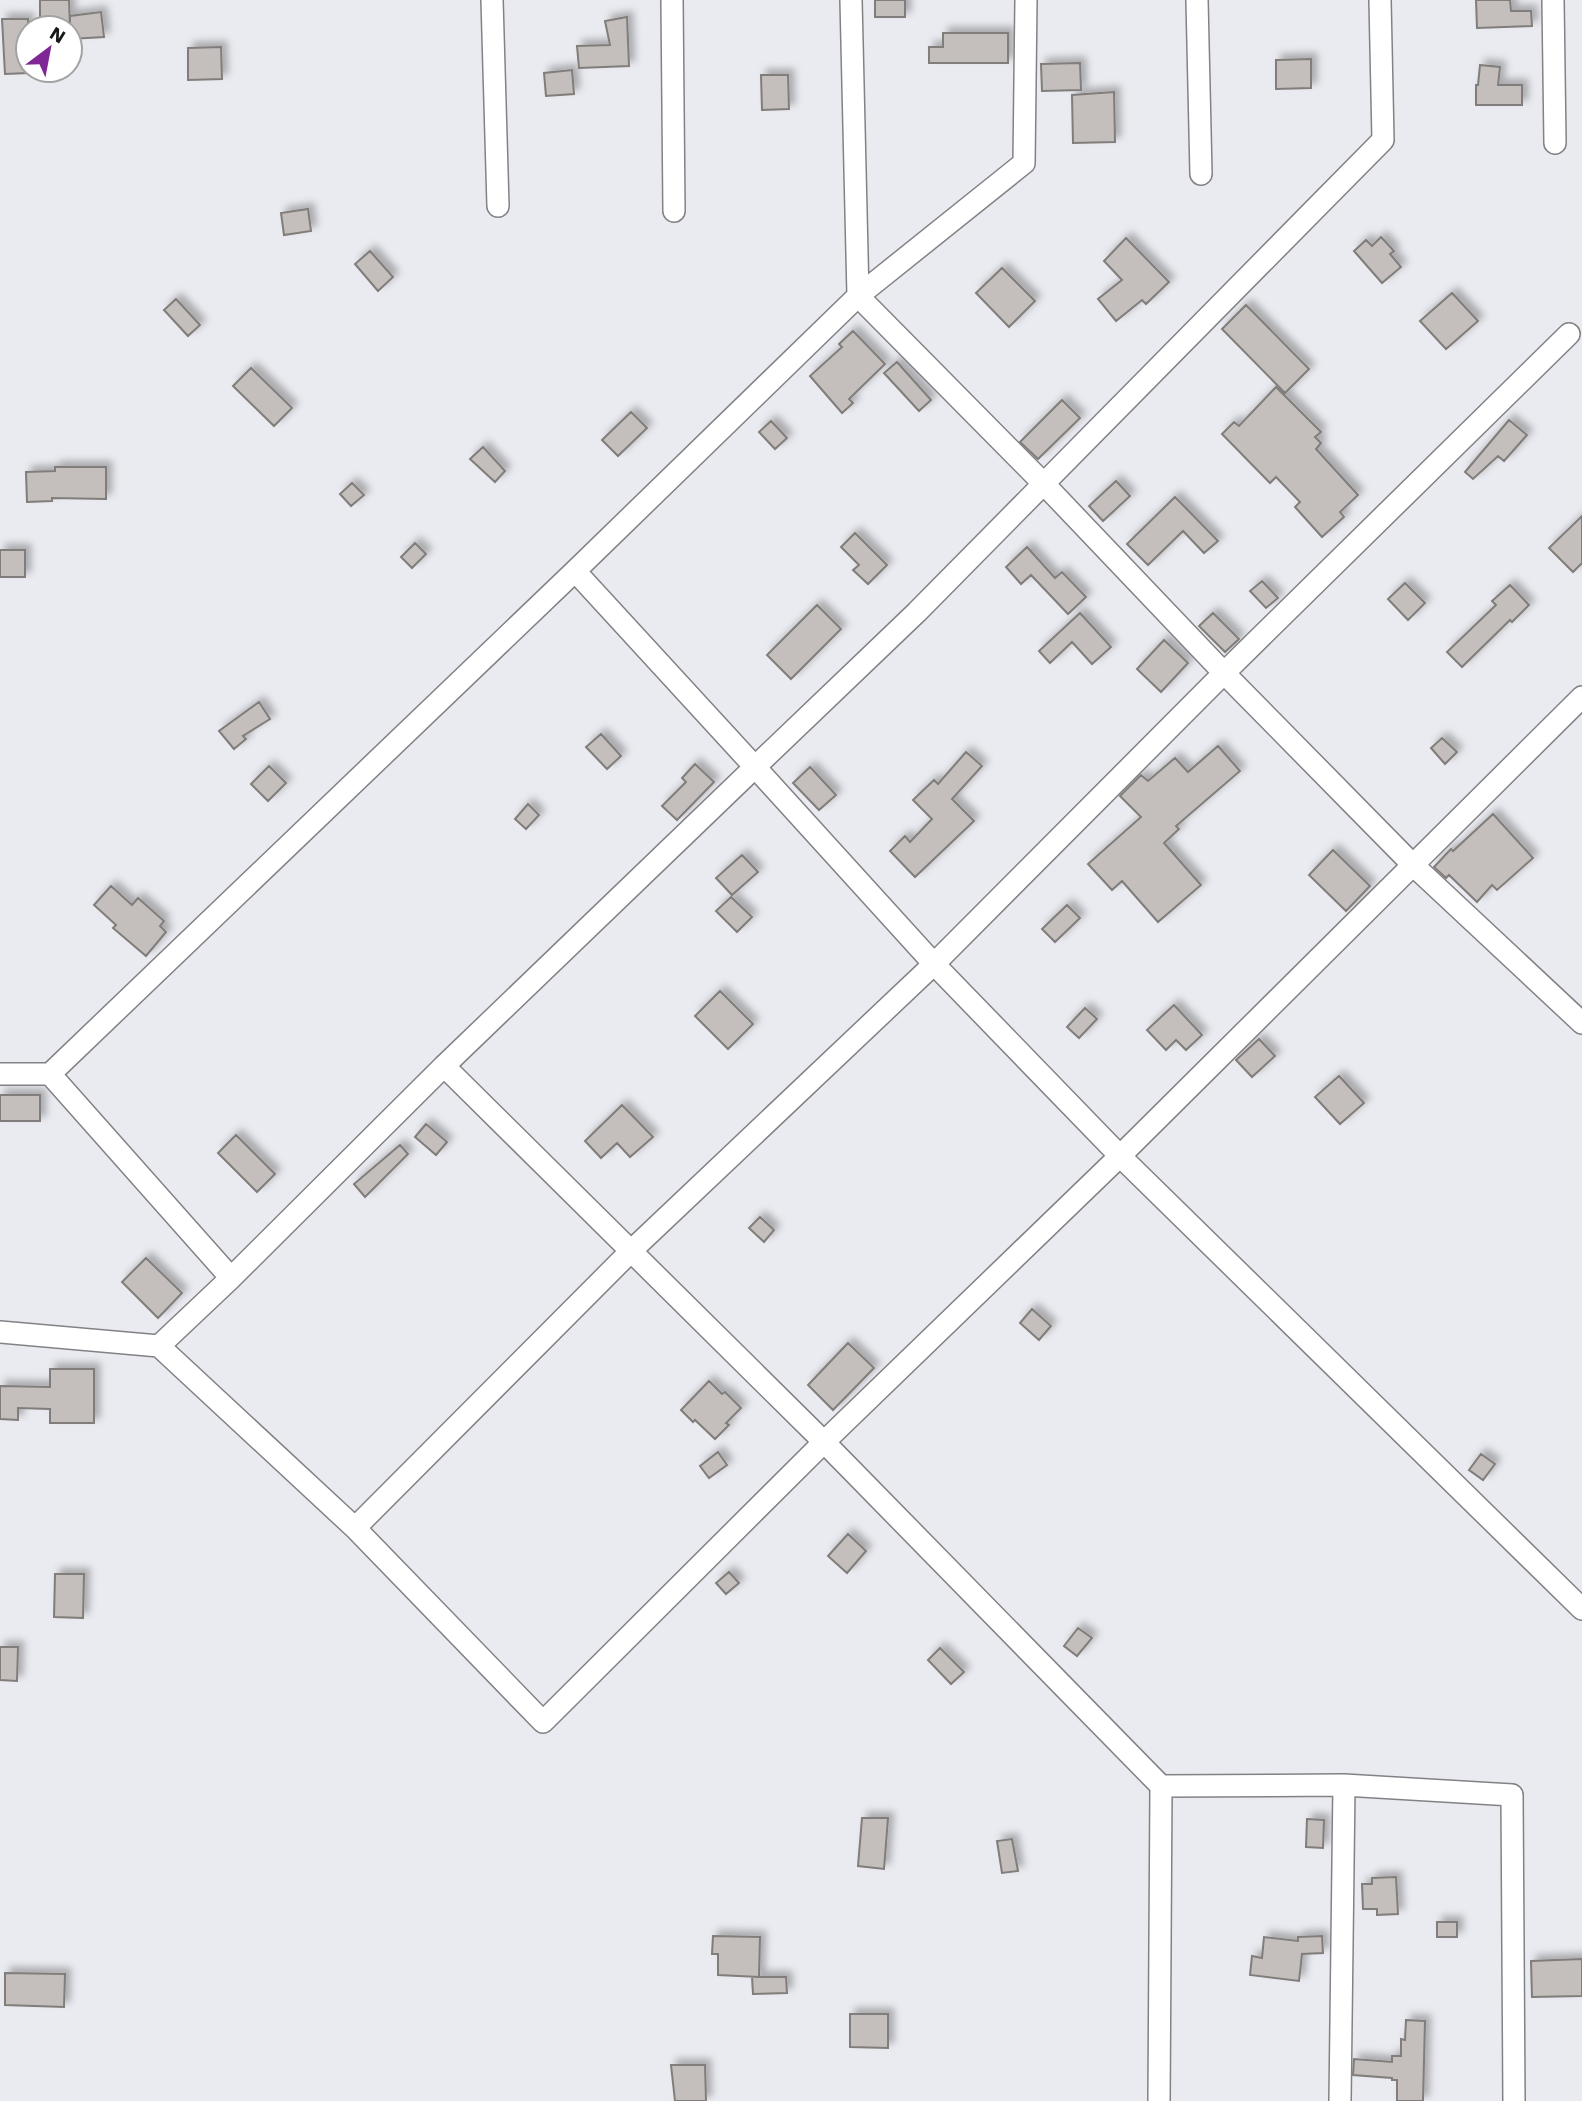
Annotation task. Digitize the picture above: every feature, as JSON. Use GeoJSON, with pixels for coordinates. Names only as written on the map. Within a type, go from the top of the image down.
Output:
{"type":"FeatureCollection","features":[{"type":"Feature","properties":{"kind":"street"},"geometry":{"type":"LineString","coordinates":[[492,0],[498,206]]}},
{"type":"Feature","properties":{"kind":"street"},"geometry":{"type":"LineString","coordinates":[[672,0],[674,211]]}},
{"type":"Feature","properties":{"kind":"street"},"geometry":{"type":"LineString","coordinates":[[851,0],[858,296],[1413,865],[1582,1023]]}},
{"type":"Feature","properties":{"kind":"street"},"geometry":{"type":"LineString","coordinates":[[0,1074],[50,1074],[858,296],[1024,163],[1026,0]]}},
{"type":"Feature","properties":{"kind":"street"},"geometry":{"type":"LineString","coordinates":[[1198,0],[1201,174]]}},
{"type":"Feature","properties":{"kind":"street"},"geometry":{"type":"LineString","coordinates":[[159,1346],[444,1066],[917,612],[1383,140],[1380,0]]}},
{"type":"Feature","properties":{"kind":"street"},"geometry":{"type":"LineString","coordinates":[[1553,0],[1555,143]]}},
{"type":"Feature","properties":{"kind":"street"},"geometry":{"type":"LineString","coordinates":[[355,1528],[632,1250],[934,964],[1224,673],[1569,334]]}},
{"type":"Feature","properties":{"kind":"street"},"geometry":{"type":"LineString","coordinates":[[575,571],[934,964],[1120,1156],[1582,1609]]}},
{"type":"Feature","properties":{"kind":"street"},"geometry":{"type":"LineString","coordinates":[[0,1332],[159,1346],[355,1528],[543,1722],[824,1442],[1120,1156],[1582,697]]}},
{"type":"Feature","properties":{"kind":"street"},"geometry":{"type":"LineString","coordinates":[[444,1066],[824,1442],[1161,1786],[1159,2101]]}},
{"type":"Feature","properties":{"kind":"street"},"geometry":{"type":"LineString","coordinates":[[50,1074],[231,1278]]}},
{"type":"Feature","properties":{"kind":"street"},"geometry":{"type":"LineString","coordinates":[[1161,1786],[1344,1785],[1513,1795],[1514,2101]]}},
{"type":"Feature","properties":{"kind":"street"},"geometry":{"type":"LineString","coordinates":[[1340,2101],[1344,1785]]}},
{"type":"Feature","properties":{"kind":"building"},"geometry":{"type":"Polygon","coordinates":[[[40,0],[69,0],[70,14],[40,14],[40,0]]]}},
{"type":"Feature","properties":{"kind":"building"},"geometry":{"type":"Polygon","coordinates":[[[875,0],[905,0],[905,17],[875,17],[875,0]]]}},
{"type":"Feature","properties":{"kind":"building"},"geometry":{"type":"Polygon","coordinates":[[[1476,0],[1510,0],[1511,11],[1531,11],[1532,26],[1477,28],[1476,0]]]}},
{"type":"Feature","properties":{"kind":"building"},"geometry":{"type":"Polygon","coordinates":[[[101,12],[104,37],[84,38],[84,14],[101,12]]]}},
{"type":"Feature","properties":{"kind":"building"},"geometry":{"type":"Polygon","coordinates":[[[627,17],[629,66],[579,68],[577,46],[610,45],[605,21],[627,17]]]}},
{"type":"Feature","properties":{"kind":"building"},"geometry":{"type":"Polygon","coordinates":[[[2,19],[14,19],[14,74],[5,74],[2,19]]]}},
{"type":"Feature","properties":{"kind":"building"},"geometry":{"type":"Polygon","coordinates":[[[943,33],[1008,33],[1008,63],[929,63],[929,47],[943,47],[943,33]]]}},
{"type":"Feature","properties":{"kind":"building"},"geometry":{"type":"Polygon","coordinates":[[[221,47],[222,79],[188,80],[188,48],[221,47]]]}},
{"type":"Feature","properties":{"kind":"building"},"geometry":{"type":"Polygon","coordinates":[[[1311,59],[1311,88],[1276,89],[1276,60],[1311,59]]]}},
{"type":"Feature","properties":{"kind":"building"},"geometry":{"type":"Polygon","coordinates":[[[1080,63],[1081,90],[1042,91],[1041,64],[1080,63]]]}},
{"type":"Feature","properties":{"kind":"building"},"geometry":{"type":"Polygon","coordinates":[[[1480,65],[1500,67],[1498,85],[1522,85],[1522,105],[1476,105],[1480,65]]]}},
{"type":"Feature","properties":{"kind":"building"},"geometry":{"type":"Polygon","coordinates":[[[572,70],[574,94],[546,96],[544,73],[572,70]]]}},
{"type":"Feature","properties":{"kind":"building"},"geometry":{"type":"Polygon","coordinates":[[[761,75],[788,75],[789,109],[762,110],[761,75]]]}},
{"type":"Feature","properties":{"kind":"building"},"geometry":{"type":"Polygon","coordinates":[[[1114,92],[1115,142],[1073,143],[1072,95],[1114,92]]]}},
{"type":"Feature","properties":{"kind":"building"},"geometry":{"type":"Polygon","coordinates":[[[308,209],[311,231],[284,235],[281,213],[308,209]]]}},
{"type":"Feature","properties":{"kind":"building"},"geometry":{"type":"Polygon","coordinates":[[[1381,237],[1394,251],[1390,254],[1401,267],[1382,283],[1354,251],[1366,240],[1372,246],[1381,237]]]}},
{"type":"Feature","properties":{"kind":"building"},"geometry":{"type":"Polygon","coordinates":[[[1126,238],[1169,282],[1146,304],[1142,300],[1116,321],[1098,299],[1122,280],[1104,261],[1126,238]]]}},
{"type":"Feature","properties":{"kind":"building"},"geometry":{"type":"Polygon","coordinates":[[[370,251],[393,277],[378,291],[355,264],[370,251]]]}},
{"type":"Feature","properties":{"kind":"building"},"geometry":{"type":"Polygon","coordinates":[[[1002,268],[1035,301],[1009,327],[976,293],[1002,268]]]}},
{"type":"Feature","properties":{"kind":"building"},"geometry":{"type":"Polygon","coordinates":[[[1452,293],[1478,321],[1446,349],[1420,321],[1452,293]]]}},
{"type":"Feature","properties":{"kind":"building"},"geometry":{"type":"Polygon","coordinates":[[[176,299],[200,325],[188,336],[164,310],[176,299]]]}},
{"type":"Feature","properties":{"kind":"building"},"geometry":{"type":"Polygon","coordinates":[[[1246,305],[1309,369],[1285,393],[1222,329],[1246,305]]]}},
{"type":"Feature","properties":{"kind":"building"},"geometry":{"type":"Polygon","coordinates":[[[853,331],[885,364],[849,399],[853,403],[842,413],[810,376],[842,347],[839,344],[853,331]]]}},
{"type":"Feature","properties":{"kind":"building"},"geometry":{"type":"Polygon","coordinates":[[[897,362],[931,400],[919,411],[884,373],[897,362]]]}},
{"type":"Feature","properties":{"kind":"building"},"geometry":{"type":"Polygon","coordinates":[[[251,368],[292,408],[274,426],[233,386],[251,368]]]}},
{"type":"Feature","properties":{"kind":"building"},"geometry":{"type":"Polygon","coordinates":[[[1276,387],[1321,432],[1315,437],[1321,443],[1316,449],[1358,495],[1340,512],[1344,517],[1322,537],[1295,507],[1300,502],[1276,477],[1270,483],[1222,434],[1234,422],[1239,426],[1276,387]]]}},
{"type":"Feature","properties":{"kind":"building"},"geometry":{"type":"Polygon","coordinates":[[[1062,400],[1080,418],[1038,459],[1020,442],[1062,400]]]}},
{"type":"Feature","properties":{"kind":"building"},"geometry":{"type":"Polygon","coordinates":[[[631,412],[647,428],[618,456],[602,440],[631,412]]]}},
{"type":"Feature","properties":{"kind":"building"},"geometry":{"type":"Polygon","coordinates":[[[1509,420],[1527,435],[1504,461],[1498,456],[1473,479],[1465,472],[1509,420]]]}},
{"type":"Feature","properties":{"kind":"building"},"geometry":{"type":"Polygon","coordinates":[[[771,421],[787,438],[775,449],[759,432],[771,421]]]}},
{"type":"Feature","properties":{"kind":"building"},"geometry":{"type":"Polygon","coordinates":[[[483,447],[505,471],[495,482],[470,459],[483,447]]]}},
{"type":"Feature","properties":{"kind":"building"},"geometry":{"type":"Polygon","coordinates":[[[55,467],[106,467],[106,499],[52,498],[52,501],[27,502],[26,472],[55,471],[55,467]]]}},
{"type":"Feature","properties":{"kind":"building"},"geometry":{"type":"Polygon","coordinates":[[[1116,481],[1130,496],[1103,521],[1089,506],[1116,481]]]}},
{"type":"Feature","properties":{"kind":"building"},"geometry":{"type":"Polygon","coordinates":[[[352,483],[364,495],[351,506],[340,494],[352,483]]]}},
{"type":"Feature","properties":{"kind":"building"},"geometry":{"type":"Polygon","coordinates":[[[1175,497],[1218,541],[1204,553],[1183,531],[1148,565],[1127,544],[1175,497]]]}},
{"type":"Feature","properties":{"kind":"building"},"geometry":{"type":"Polygon","coordinates":[[[1582,516],[1582,563],[1573,572],[1549,548],[1582,516]]]}},
{"type":"Feature","properties":{"kind":"building"},"geometry":{"type":"Polygon","coordinates":[[[855,533],[887,565],[868,584],[853,570],[859,565],[841,547],[855,533]]]}},
{"type":"Feature","properties":{"kind":"building"},"geometry":{"type":"Polygon","coordinates":[[[415,543],[426,554],[412,568],[401,557],[415,543]]]}},
{"type":"Feature","properties":{"kind":"building"},"geometry":{"type":"Polygon","coordinates":[[[1027,547],[1055,578],[1062,572],[1086,597],[1068,614],[1031,575],[1021,584],[1006,567],[1027,547]]]}},
{"type":"Feature","properties":{"kind":"building"},"geometry":{"type":"Polygon","coordinates":[[[0,550],[25,550],[25,577],[0,577],[0,550]]]}},
{"type":"Feature","properties":{"kind":"building"},"geometry":{"type":"Polygon","coordinates":[[[1262,581],[1278,598],[1266,608],[1250,591],[1262,581]]]}},
{"type":"Feature","properties":{"kind":"building"},"geometry":{"type":"Polygon","coordinates":[[[1405,583],[1425,603],[1408,620],[1388,599],[1405,583]]]}},
{"type":"Feature","properties":{"kind":"building"},"geometry":{"type":"Polygon","coordinates":[[[1510,585],[1529,605],[1462,667],[1447,652],[1496,605],[1492,601],[1510,585]]]}},
{"type":"Feature","properties":{"kind":"building"},"geometry":{"type":"Polygon","coordinates":[[[817,605],[841,629],[791,679],[767,655],[817,605]]]}},
{"type":"Feature","properties":{"kind":"building"},"geometry":{"type":"Polygon","coordinates":[[[1080,613],[1111,647],[1092,664],[1072,642],[1050,663],[1039,651],[1080,613]]]}},
{"type":"Feature","properties":{"kind":"building"},"geometry":{"type":"Polygon","coordinates":[[[1213,613],[1239,639],[1225,652],[1199,626],[1213,613]]]}},
{"type":"Feature","properties":{"kind":"building"},"geometry":{"type":"Polygon","coordinates":[[[1164,640],[1188,663],[1161,692],[1137,669],[1164,640]]]}},
{"type":"Feature","properties":{"kind":"building"},"geometry":{"type":"Polygon","coordinates":[[[259,702],[270,719],[243,736],[246,739],[234,749],[219,731],[259,702]]]}},
{"type":"Feature","properties":{"kind":"building"},"geometry":{"type":"Polygon","coordinates":[[[601,734],[621,756],[607,769],[586,747],[601,734]]]}},
{"type":"Feature","properties":{"kind":"building"},"geometry":{"type":"Polygon","coordinates":[[[1442,738],[1457,752],[1445,764],[1431,748],[1442,738]]]}},
{"type":"Feature","properties":{"kind":"building"},"geometry":{"type":"Polygon","coordinates":[[[1218,746],[1240,771],[1176,826],[1179,829],[1164,843],[1201,885],[1158,922],[1122,881],[1112,890],[1088,864],[1141,817],[1120,796],[1141,775],[1148,781],[1175,758],[1188,772],[1218,746]]]}},
{"type":"Feature","properties":{"kind":"building"},"geometry":{"type":"Polygon","coordinates":[[[966,752],[982,766],[952,799],[974,821],[915,877],[890,851],[905,836],[910,842],[932,819],[913,800],[934,780],[938,784],[966,752]]]}},
{"type":"Feature","properties":{"kind":"building"},"geometry":{"type":"Polygon","coordinates":[[[695,764],[714,782],[677,820],[662,806],[686,782],[682,778],[695,764]]]}},
{"type":"Feature","properties":{"kind":"building"},"geometry":{"type":"Polygon","coordinates":[[[269,766],[286,783],[268,801],[251,784],[269,766]]]}},
{"type":"Feature","properties":{"kind":"building"},"geometry":{"type":"Polygon","coordinates":[[[810,767],[836,795],[819,810],[793,783],[810,767]]]}},
{"type":"Feature","properties":{"kind":"building"},"geometry":{"type":"Polygon","coordinates":[[[528,804],[539,815],[526,829],[515,819],[528,804]]]}},
{"type":"Feature","properties":{"kind":"building"},"geometry":{"type":"Polygon","coordinates":[[[1493,814],[1533,858],[1497,890],[1492,885],[1477,902],[1449,875],[1446,878],[1434,867],[1493,814]]]}},
{"type":"Feature","properties":{"kind":"building"},"geometry":{"type":"Polygon","coordinates":[[[1333,850],[1370,886],[1346,911],[1309,875],[1333,850]]]}},
{"type":"Feature","properties":{"kind":"building"},"geometry":{"type":"Polygon","coordinates":[[[742,855],[758,872],[732,895],[716,878],[742,855]]]}},
{"type":"Feature","properties":{"kind":"building"},"geometry":{"type":"Polygon","coordinates":[[[111,886],[132,905],[138,898],[164,921],[160,926],[166,932],[146,956],[113,928],[116,925],[94,905],[111,886]]]}},
{"type":"Feature","properties":{"kind":"building"},"geometry":{"type":"Polygon","coordinates":[[[731,897],[752,917],[737,932],[716,911],[731,897]]]}},
{"type":"Feature","properties":{"kind":"building"},"geometry":{"type":"Polygon","coordinates":[[[1067,905],[1080,918],[1055,942],[1042,929],[1067,905]]]}},
{"type":"Feature","properties":{"kind":"building"},"geometry":{"type":"Polygon","coordinates":[[[720,991],[753,1024],[728,1049],[695,1016],[720,991]]]}},
{"type":"Feature","properties":{"kind":"building"},"geometry":{"type":"Polygon","coordinates":[[[1174,1005],[1202,1035],[1186,1050],[1176,1040],[1166,1050],[1147,1030],[1174,1005]]]}},
{"type":"Feature","properties":{"kind":"building"},"geometry":{"type":"Polygon","coordinates":[[[1085,1008],[1097,1019],[1079,1038],[1067,1027],[1085,1008]]]}},
{"type":"Feature","properties":{"kind":"building"},"geometry":{"type":"Polygon","coordinates":[[[1259,1039],[1275,1056],[1252,1077],[1236,1060],[1259,1039]]]}},
{"type":"Feature","properties":{"kind":"building"},"geometry":{"type":"Polygon","coordinates":[[[1339,1076],[1364,1103],[1340,1124],[1315,1097],[1339,1076]]]}},
{"type":"Feature","properties":{"kind":"building"},"geometry":{"type":"Polygon","coordinates":[[[0,1095],[40,1095],[40,1121],[0,1121],[0,1095]]]}},
{"type":"Feature","properties":{"kind":"building"},"geometry":{"type":"Polygon","coordinates":[[[622,1105],[653,1137],[630,1157],[617,1143],[601,1158],[585,1141],[622,1105]]]}},
{"type":"Feature","properties":{"kind":"building"},"geometry":{"type":"Polygon","coordinates":[[[426,1124],[447,1142],[436,1155],[415,1137],[426,1124]]]}},
{"type":"Feature","properties":{"kind":"building"},"geometry":{"type":"Polygon","coordinates":[[[236,1135],[275,1174],[257,1192],[218,1153],[236,1135]]]}},
{"type":"Feature","properties":{"kind":"building"},"geometry":{"type":"Polygon","coordinates":[[[400,1145],[408,1154],[365,1197],[354,1184],[400,1145]]]}},
{"type":"Feature","properties":{"kind":"building"},"geometry":{"type":"Polygon","coordinates":[[[760,1217],[774,1230],[764,1242],[749,1228],[760,1217]]]}},
{"type":"Feature","properties":{"kind":"building"},"geometry":{"type":"Polygon","coordinates":[[[146,1258],[182,1293],[158,1318],[122,1282],[146,1258]]]}},
{"type":"Feature","properties":{"kind":"building"},"geometry":{"type":"Polygon","coordinates":[[[1032,1309],[1051,1326],[1039,1340],[1020,1323],[1032,1309]]]}},
{"type":"Feature","properties":{"kind":"building"},"geometry":{"type":"Polygon","coordinates":[[[848,1343],[874,1368],[833,1410],[808,1385],[848,1343]]]}},
{"type":"Feature","properties":{"kind":"building"},"geometry":{"type":"Polygon","coordinates":[[[50,1369],[94,1369],[94,1423],[50,1423],[50,1409],[18,1408],[18,1420],[0,1419],[0,1386],[50,1387],[50,1369]]]}},
{"type":"Feature","properties":{"kind":"building"},"geometry":{"type":"Polygon","coordinates":[[[709,1381],[741,1408],[715,1439],[681,1410],[709,1381]]]}},
{"type":"Feature","properties":{"kind":"building"},"geometry":{"type":"Polygon","coordinates":[[[718,1452],[727,1465],[709,1478],[700,1466],[718,1452]]]}},
{"type":"Feature","properties":{"kind":"building"},"geometry":{"type":"Polygon","coordinates":[[[1481,1454],[1495,1464],[1483,1480],[1469,1470],[1481,1454]]]}},
{"type":"Feature","properties":{"kind":"building"},"geometry":{"type":"Polygon","coordinates":[[[848,1534],[866,1551],[847,1573],[828,1556],[848,1534]]]}},
{"type":"Feature","properties":{"kind":"building"},"geometry":{"type":"Polygon","coordinates":[[[729,1572],[739,1583],[726,1594],[716,1583],[729,1572]]]}},
{"type":"Feature","properties":{"kind":"building"},"geometry":{"type":"Polygon","coordinates":[[[55,1574],[84,1574],[83,1618],[54,1617],[55,1574]]]}},
{"type":"Feature","properties":{"kind":"building"},"geometry":{"type":"Polygon","coordinates":[[[1078,1628],[1092,1638],[1077,1656],[1064,1646],[1078,1628]]]}},
{"type":"Feature","properties":{"kind":"building"},"geometry":{"type":"Polygon","coordinates":[[[0,1647],[18,1647],[17,1681],[0,1680],[0,1647]]]}},
{"type":"Feature","properties":{"kind":"building"},"geometry":{"type":"Polygon","coordinates":[[[940,1648],[964,1672],[951,1684],[928,1660],[940,1648]]]}},
{"type":"Feature","properties":{"kind":"building"},"geometry":{"type":"Polygon","coordinates":[[[862,1818],[888,1818],[884,1869],[858,1866],[862,1818]]]}},
{"type":"Feature","properties":{"kind":"building"},"geometry":{"type":"Polygon","coordinates":[[[1307,1819],[1324,1820],[1323,1848],[1306,1847],[1307,1819]]]}},
{"type":"Feature","properties":{"kind":"building"},"geometry":{"type":"Polygon","coordinates":[[[1012,1839],[1018,1871],[1002,1873],[997,1841],[1012,1839]]]}},
{"type":"Feature","properties":{"kind":"building"},"geometry":{"type":"Polygon","coordinates":[[[1396,1877],[1398,1914],[1377,1915],[1377,1909],[1363,1909],[1362,1884],[1372,1884],[1372,1878],[1396,1877]]]}},
{"type":"Feature","properties":{"kind":"building"},"geometry":{"type":"Polygon","coordinates":[[[1437,1922],[1457,1922],[1457,1937],[1437,1937],[1437,1922]]]}},
{"type":"Feature","properties":{"kind":"building"},"geometry":{"type":"Polygon","coordinates":[[[713,1936],[760,1937],[759,1977],[718,1975],[718,1954],[712,1954],[713,1936]]]}},
{"type":"Feature","properties":{"kind":"building"},"geometry":{"type":"Polygon","coordinates":[[[1322,1936],[1323,1953],[1302,1954],[1299,1981],[1250,1975],[1252,1956],[1262,1958],[1264,1937],[1298,1941],[1298,1937],[1322,1936]]]}},
{"type":"Feature","properties":{"kind":"building"},"geometry":{"type":"Polygon","coordinates":[[[1582,1959],[1582,1996],[1532,1997],[1531,1961],[1582,1959]]]}},
{"type":"Feature","properties":{"kind":"building"},"geometry":{"type":"Polygon","coordinates":[[[5,1973],[65,1974],[64,2007],[5,2005],[5,1973]]]}},
{"type":"Feature","properties":{"kind":"building"},"geometry":{"type":"Polygon","coordinates":[[[752,1977],[786,1977],[787,1993],[753,1994],[752,1977]]]}},
{"type":"Feature","properties":{"kind":"building"},"geometry":{"type":"Polygon","coordinates":[[[850,2014],[888,2014],[888,2048],[850,2047],[850,2014]]]}},
{"type":"Feature","properties":{"kind":"building"},"geometry":{"type":"Polygon","coordinates":[[[1406,2020],[1425,2021],[1423,2101],[1397,2101],[1397,2080],[1392,2078],[1353,2075],[1354,2059],[1392,2062],[1392,2056],[1401,2056],[1401,2039],[1405,2040],[1406,2020]]]}},
{"type":"Feature","properties":{"kind":"building"},"geometry":{"type":"Polygon","coordinates":[[[671,2065],[705,2065],[706,2101],[675,2101],[671,2065]]]}}]}
